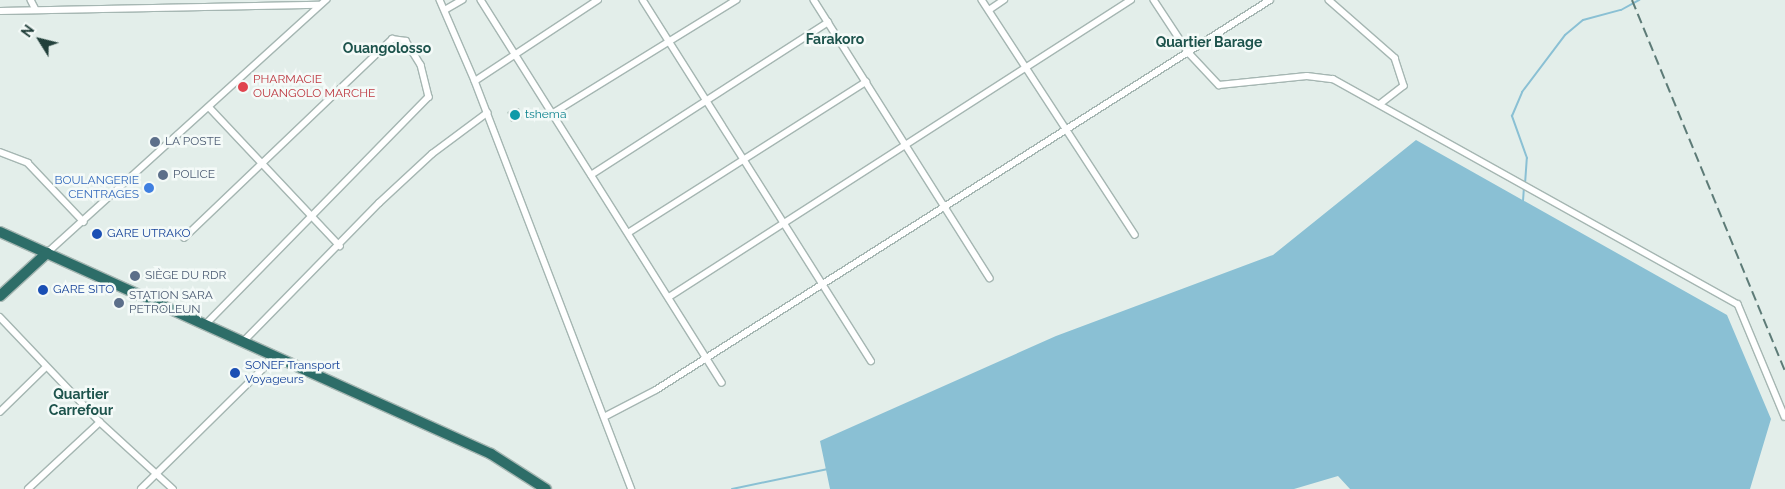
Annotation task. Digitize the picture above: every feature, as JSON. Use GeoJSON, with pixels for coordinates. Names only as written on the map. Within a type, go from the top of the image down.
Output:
{"type":"FeatureCollection","features":[{"type":"Feature","properties":{"kind":"highway"},"geometry":{"type":"LineString","coordinates":[[0,232],[491,454],[546,489]]}},
{"type":"Feature","properties":{"kind":"highway"},"geometry":{"type":"LineString","coordinates":[[0,296],[47,254]]}},
{"type":"Feature","properties":{"kind":"street"},"geometry":{"type":"LineString","coordinates":[[31,0],[36,10]]}},
{"type":"Feature","properties":{"kind":"street"},"geometry":{"type":"LineString","coordinates":[[47,254],[326,0]]}},
{"type":"Feature","properties":{"kind":"street"},"geometry":{"type":"LineString","coordinates":[[440,0],[476,81],[606,416],[632,489]]}},
{"type":"Feature","properties":{"kind":"street"},"geometry":{"type":"LineString","coordinates":[[445,10],[462,0]]}},
{"type":"Feature","properties":{"kind":"street"},"geometry":{"type":"LineString","coordinates":[[481,0],[550,115],[591,175],[669,297],[705,359],[722,382]]}},
{"type":"Feature","properties":{"kind":"street"},"geometry":{"type":"LineString","coordinates":[[476,81],[598,0]]}},
{"type":"Feature","properties":{"kind":"street"},"geometry":{"type":"LineString","coordinates":[[643,0],[871,361]]}},
{"type":"Feature","properties":{"kind":"street"},"geometry":{"type":"LineString","coordinates":[[550,115],[736,0]]}},
{"type":"Feature","properties":{"kind":"street"},"geometry":{"type":"LineString","coordinates":[[814,0],[990,278]]}},
{"type":"Feature","properties":{"kind":"street"},"geometry":{"type":"LineString","coordinates":[[982,0],[1027,66],[1135,235]]}},
{"type":"Feature","properties":{"kind":"street"},"geometry":{"type":"LineString","coordinates":[[989,10],[1004,0]]}},
{"type":"Feature","properties":{"kind":"street"},"geometry":{"type":"LineString","coordinates":[[669,297],[1131,0]]}},
{"type":"Feature","properties":{"kind":"street"},"geometry":{"type":"LineString","coordinates":[[1154,0],[1188,53],[1219,85],[1307,76],[1333,79],[1382,104],[1738,304],[1785,417]]}},
{"type":"Feature","properties":{"kind":"street"},"geometry":{"type":"LineString","coordinates":[[606,416],[705,359],[822,281],[1270,0]]}},
{"type":"Feature","properties":{"kind":"street"},"geometry":{"type":"LineString","coordinates":[[1329,0],[1395,58],[1404,86],[1382,104]]}},
{"type":"Feature","properties":{"kind":"street"},"geometry":{"type":"LineString","coordinates":[[0,11],[319,5]]}},
{"type":"Feature","properties":{"kind":"street"},"geometry":{"type":"LineString","coordinates":[[591,175],[828,22]]}},
{"type":"Feature","properties":{"kind":"street"},"geometry":{"type":"LineString","coordinates":[[184,238],[265,165],[392,40],[406,42],[421,64],[429,97],[310,214],[205,326]]}},
{"type":"Feature","properties":{"kind":"street"},"geometry":{"type":"LineString","coordinates":[[628,234],[866,82]]}},
{"type":"Feature","properties":{"kind":"street"},"geometry":{"type":"LineString","coordinates":[[209,107],[340,246]]}},
{"type":"Feature","properties":{"kind":"street"},"geometry":{"type":"LineString","coordinates":[[242,343],[432,154],[487,113]]}},
{"type":"Feature","properties":{"kind":"street"},"geometry":{"type":"LineString","coordinates":[[0,152],[28,163],[84,222]]}},
{"type":"Feature","properties":{"kind":"street"},"geometry":{"type":"LineString","coordinates":[[0,317],[100,422],[173,489]]}},
{"type":"Feature","properties":{"kind":"street"},"geometry":{"type":"LineString","coordinates":[[141,489],[275,357]]}},
{"type":"Feature","properties":{"kind":"street"},"geometry":{"type":"LineString","coordinates":[[0,412],[46,367]]}},
{"type":"Feature","properties":{"kind":"street"},"geometry":{"type":"LineString","coordinates":[[28,489],[100,422]]}},
{"type":"Feature","properties":{"kind":"water"},"geometry":{"type":"Polygon","coordinates":[[[1416,140],[1727,315],[1771,419],[1750,489],[1350,489],[1338,476],[1294,489],[830,489],[820,441],[1056,336],[1273,255],[1416,140]]]}},
{"type":"Feature","properties":{"kind":"building","name":"tshema"},"geometry":{"type":"Polygon","coordinates":[[[519,108],[522,118],[511,122],[507,112],[519,108]]]}},
{"type":"Feature","properties":{"kind":"waterway"},"geometry":{"type":"LineString","coordinates":[[1525,184],[1527,158],[1512,116],[1522,92],[1565,35],[1583,20],[1621,10],[1639,0]]}},
{"type":"Feature","properties":{"kind":"waterway"},"geometry":{"type":"LineString","coordinates":[[1523,201],[1524,188]]}},
{"type":"Feature","properties":{"kind":"waterway"},"geometry":{"type":"LineString","coordinates":[[732,489],[828,469]]}},
{"type":"Feature","properties":{"kind":"railway"},"geometry":{"type":"LineString","coordinates":[[1632,0],[1785,371]]}},
{"type":"Feature","properties":{"kind":"place","name":"PHARMACIE OUANGOLO MARCHE"},"geometry":{"type":"Point","coordinates":[243,87]}},
{"type":"Feature","properties":{"kind":"place","name":"tshema"},"geometry":{"type":"Point","coordinates":[515,115]}},
{"type":"Feature","properties":{"kind":"place","name":"LA POSTE"},"geometry":{"type":"Point","coordinates":[155,142]}},
{"type":"Feature","properties":{"kind":"place","name":"POLICE"},"geometry":{"type":"Point","coordinates":[163,175]}},
{"type":"Feature","properties":{"kind":"place","name":"BOULANGERIE CENTRAGES"},"geometry":{"type":"Point","coordinates":[149,188]}},
{"type":"Feature","properties":{"kind":"place","name":"GARE UTRAKO"},"geometry":{"type":"Point","coordinates":[97,234]}},
{"type":"Feature","properties":{"kind":"place","name":"SIÈGE DU RDR"},"geometry":{"type":"Point","coordinates":[135,276]}},
{"type":"Feature","properties":{"kind":"place","name":"GARE SITO"},"geometry":{"type":"Point","coordinates":[43,290]}},
{"type":"Feature","properties":{"kind":"place","name":"STATION SARA PETROLEUN"},"geometry":{"type":"Point","coordinates":[119,303]}},
{"type":"Feature","properties":{"kind":"place","name":"SONEF Transport Voyageurs"},"geometry":{"type":"Point","coordinates":[235,373]}},
{"type":"Feature","properties":{"kind":"district","name":"Farakoro"},"geometry":{"type":"Point","coordinates":[835,39]}},
{"type":"Feature","properties":{"kind":"district","name":"Quartier Barage"},"geometry":{"type":"Point","coordinates":[1209,42]}},
{"type":"Feature","properties":{"kind":"district","name":"Ouangolosso"},"geometry":{"type":"Point","coordinates":[387,48]}},
{"type":"Feature","properties":{"kind":"district","name":"Quartier Carrefour"},"geometry":{"type":"Point","coordinates":[81,402]}}]}
